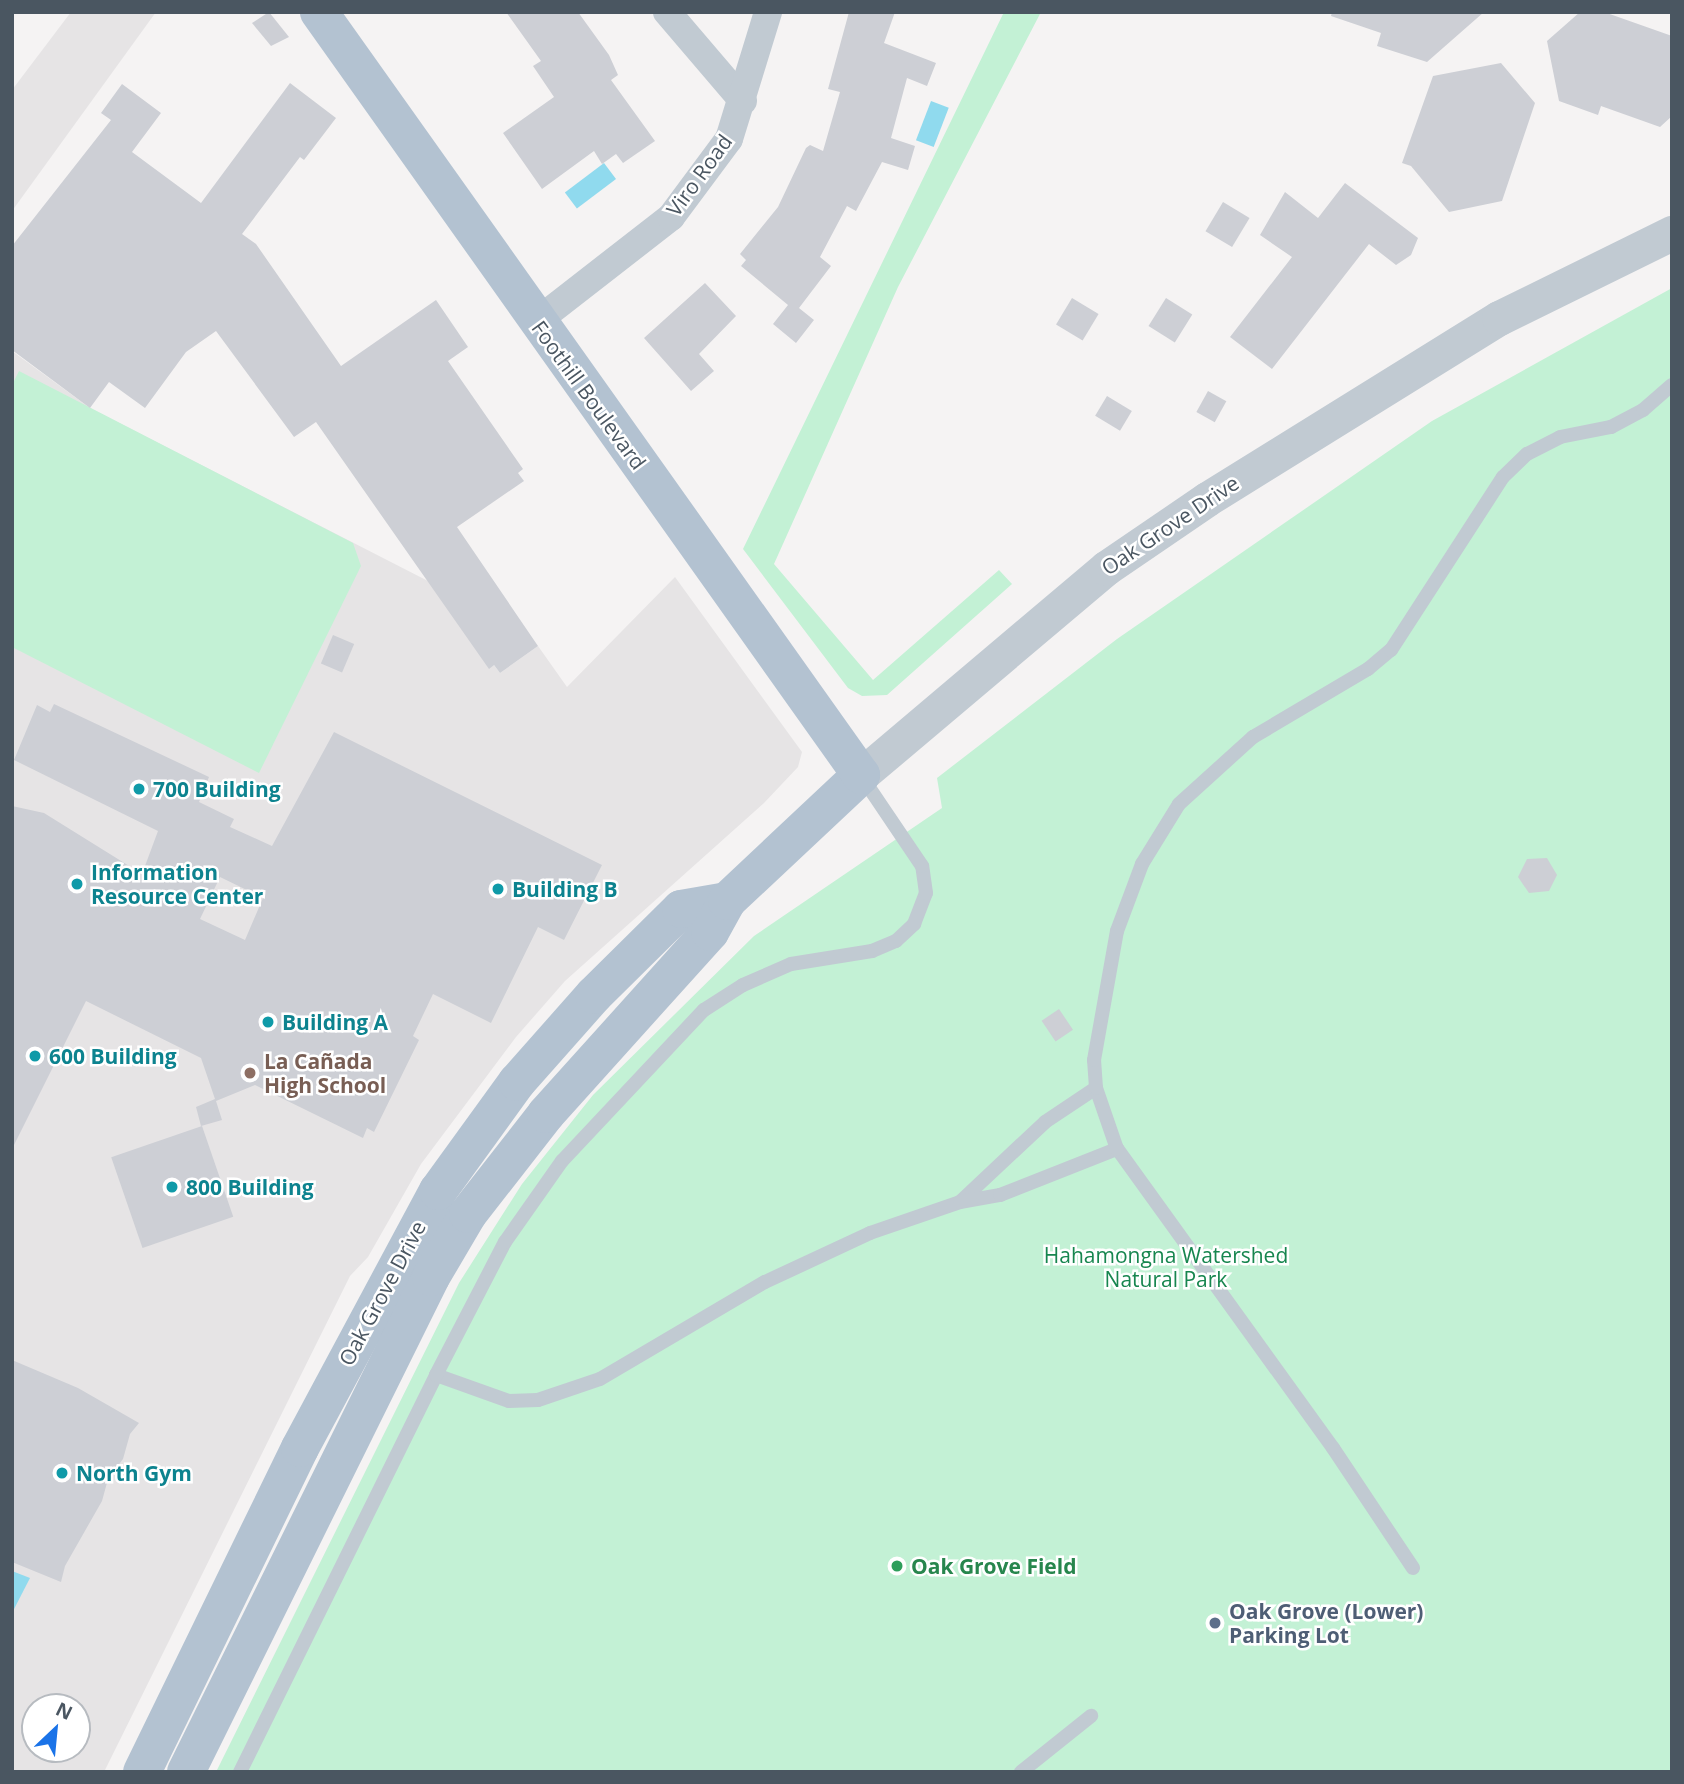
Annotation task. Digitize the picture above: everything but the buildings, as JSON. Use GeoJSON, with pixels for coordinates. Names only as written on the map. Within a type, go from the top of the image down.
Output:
{"type":"FeatureCollection","features":[{"type":"Feature","properties":{"kind":"main road","name":"Foothill Boulevard"},"geometry":{"type":"LineString","coordinates":[[319,12],[536,322],[861,775]]}},
{"type":"Feature","properties":{"kind":"main road","name":"Oak Grove Drive"},"geometry":{"type":"LineString","coordinates":[[186,1772],[449,1243],[546,1114],[710,932],[727,901],[861,775]]}},
{"type":"Feature","properties":{"kind":"main road","name":"Oak Grove Drive"},"geometry":{"type":"LineString","coordinates":[[142,1772],[300,1448],[438,1191],[517,1082],[594,995],[681,909],[727,901]]}},
{"type":"Feature","properties":{"kind":"street"},"geometry":{"type":"LineString","coordinates":[[667,12],[743,101]]}},
{"type":"Feature","properties":{"kind":"street","name":"Viro Road"},"geometry":{"type":"LineString","coordinates":[[536,322],[671,217],[729,139],[743,101],[768,12]]}},
{"type":"Feature","properties":{"kind":"street","name":"Oak Grove Drive"},"geometry":{"type":"LineString","coordinates":[[861,775],[1106,568],[1207,499],[1488,324],[1672,233]]}},
{"type":"Feature","properties":{"kind":"lane"},"geometry":{"type":"LineString","coordinates":[[1413,1569],[1334,1448],[1117,1149],[1096,1088],[1094,1059],[1117,931],[1142,864],[1178,804],[1253,737],[1368,669],[1391,650],[1503,477],[1527,454],[1560,437],[1611,427],[1643,410],[1672,385]]}},
{"type":"Feature","properties":{"kind":"lane"},"geometry":{"type":"LineString","coordinates":[[240,1772],[436,1375],[505,1242],[562,1161],[704,1010],[743,985],[791,964],[872,951],[896,941],[914,924],[926,893],[922,866],[861,775]]}},
{"type":"Feature","properties":{"kind":"lane"},"geometry":{"type":"LineString","coordinates":[[960,1202],[1045,1122],[1096,1088]]}},
{"type":"Feature","properties":{"kind":"lane"},"geometry":{"type":"LineString","coordinates":[[436,1375],[509,1401],[538,1400],[600,1379],[765,1282],[870,1233],[960,1202],[1000,1195],[1117,1149]]}},
{"type":"Feature","properties":{"kind":"lane"},"geometry":{"type":"LineString","coordinates":[[1021,1772],[1091,1716]]}},
{"type":"Feature","properties":{"kind":"shaded area"},"geometry":{"type":"Polygon","coordinates":[[[71,12],[156,12],[12,211],[12,90],[71,12]]]}},
{"type":"Feature","properties":{"kind":"shaded area","name":"La Cañada High School"},"geometry":{"type":"Polygon","coordinates":[[[12,351],[90,408],[428,581],[500,673],[538,646],[567,687],[675,577],[802,752],[798,767],[764,803],[565,981],[516,1037],[421,1164],[368,1257],[350,1276],[104,1772],[12,1772],[12,351]]]}},
{"type":"Feature","properties":{"kind":"green space"},"geometry":{"type":"Polygon","coordinates":[[[1004,12],[1041,12],[898,287],[774,564],[873,680],[999,570],[1012,584],[887,695],[862,696],[848,688],[743,549],[1004,12]]]}},
{"type":"Feature","properties":{"kind":"green space","name":"Hahamongna Watershed Natural Park"},"geometry":{"type":"Polygon","coordinates":[[[1672,288],[1672,1772],[216,1772],[459,1283],[522,1184],[593,1095],[754,936],[942,808],[937,778],[1117,639],[1432,421],[1672,288]]]}},
{"type":"Feature","properties":{"kind":"green space"},"geometry":{"type":"Polygon","coordinates":[[[19,371],[353,543],[361,566],[259,773],[12,647],[12,385],[19,371]]]}},
{"type":"Feature","properties":{"kind":"water"},"geometry":{"type":"Polygon","coordinates":[[[931,101],[949,108],[934,147],[916,140],[931,101]]]}},
{"type":"Feature","properties":{"kind":"water"},"geometry":{"type":"Polygon","coordinates":[[[604,163],[616,179],[577,208],[565,192],[604,163]]]}},
{"type":"Feature","properties":{"kind":"water"},"geometry":{"type":"Polygon","coordinates":[[[12,1571],[30,1578],[12,1613],[12,1571]]]}},
{"type":"Feature","properties":{"kind":"place","name":"700 Building"},"geometry":{"type":"Point","coordinates":[139,789]}},
{"type":"Feature","properties":{"kind":"place","name":"Information Resource Center"},"geometry":{"type":"Point","coordinates":[77,884]}},
{"type":"Feature","properties":{"kind":"place","name":"Building B"},"geometry":{"type":"Point","coordinates":[498,889]}},
{"type":"Feature","properties":{"kind":"place","name":"Building A"},"geometry":{"type":"Point","coordinates":[268,1022]}},
{"type":"Feature","properties":{"kind":"place","name":"600 Building"},"geometry":{"type":"Point","coordinates":[35,1056]}},
{"type":"Feature","properties":{"kind":"place","name":"La Cañada High School"},"geometry":{"type":"Point","coordinates":[250,1073]}},
{"type":"Feature","properties":{"kind":"place","name":"800 Building"},"geometry":{"type":"Point","coordinates":[172,1187]}},
{"type":"Feature","properties":{"kind":"place","name":"North Gym"},"geometry":{"type":"Point","coordinates":[62,1473]}},
{"type":"Feature","properties":{"kind":"place","name":"Oak Grove Field"},"geometry":{"type":"Point","coordinates":[897,1566]}},
{"type":"Feature","properties":{"kind":"place","name":"Oak Grove (Lower) Parking Lot"},"geometry":{"type":"Point","coordinates":[1215,1623]}}]}
